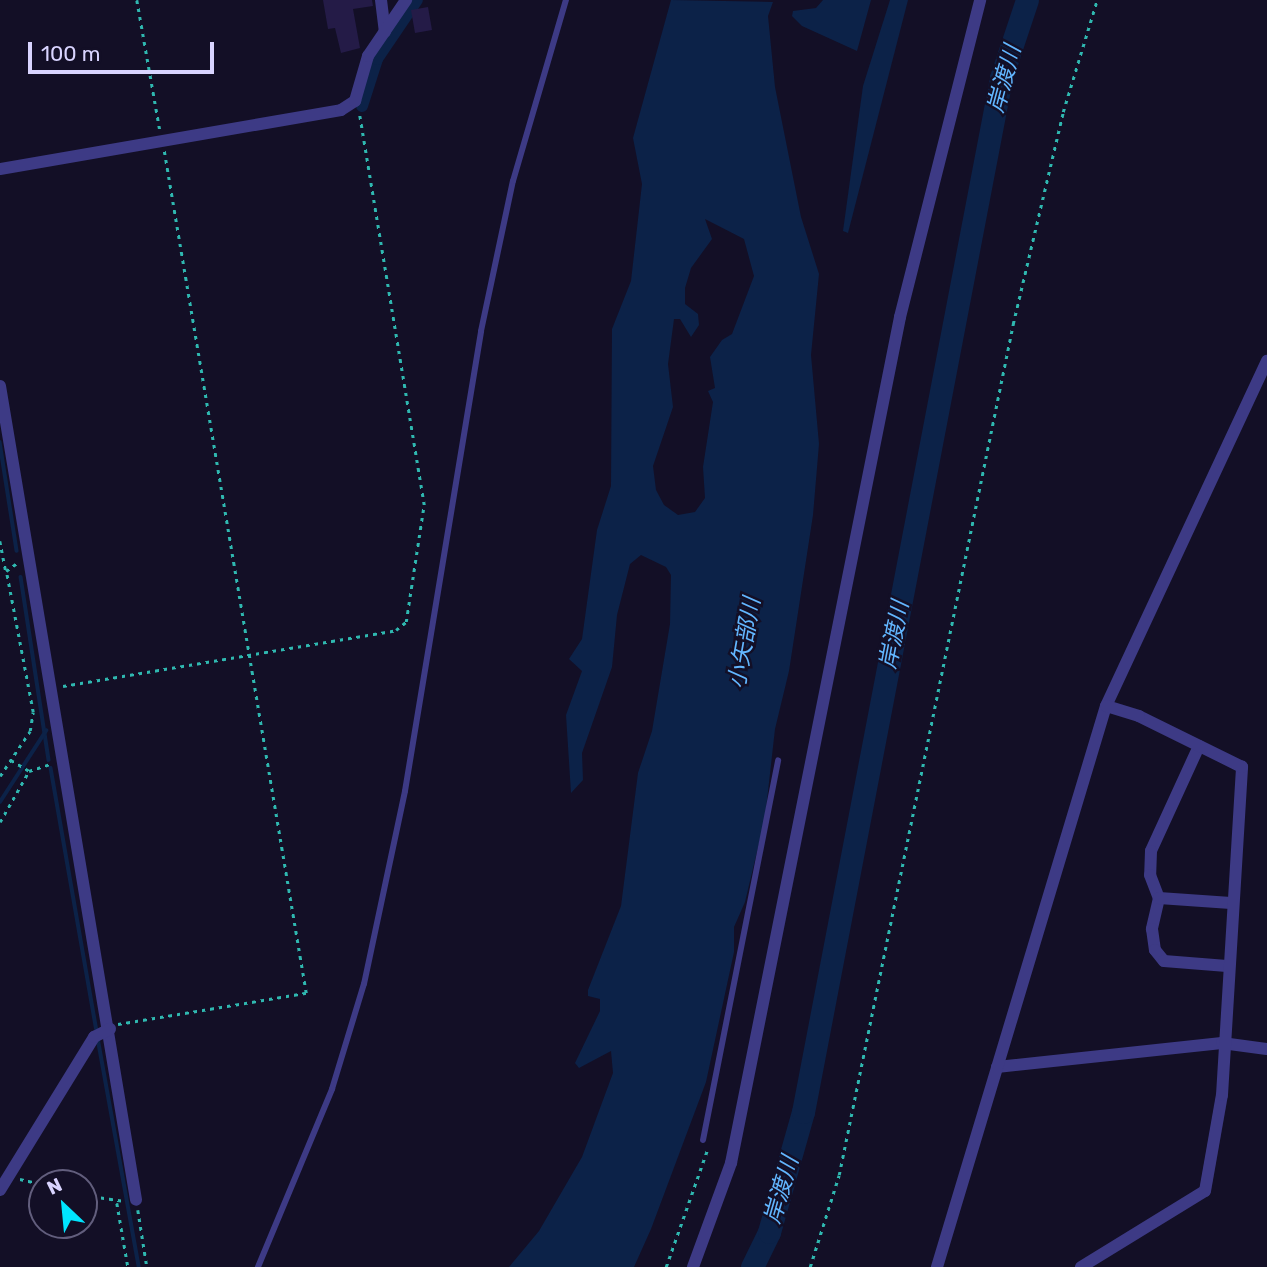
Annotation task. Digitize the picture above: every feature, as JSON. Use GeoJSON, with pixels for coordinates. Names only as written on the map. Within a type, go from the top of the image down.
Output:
{"type":"FeatureCollection","features":[{"type":"Feature","properties":{"kind":"street"},"geometry":{"type":"LineString","coordinates":[[381,0],[385,32]]}},
{"type":"Feature","properties":{"kind":"street"},"geometry":{"type":"LineString","coordinates":[[0,169],[341,110],[355,101],[368,55],[406,0]]}},
{"type":"Feature","properties":{"kind":"street"},"geometry":{"type":"LineString","coordinates":[[693,1267],[734,1151],[903,304],[980,0]]}},
{"type":"Feature","properties":{"kind":"street"},"geometry":{"type":"LineString","coordinates":[[937,1267],[1106,706],[1267,361]]}},
{"type":"Feature","properties":{"kind":"street"},"geometry":{"type":"LineString","coordinates":[[0,386],[62,762],[103,1033],[136,1200]]}},
{"type":"Feature","properties":{"kind":"street"},"geometry":{"type":"LineString","coordinates":[[1081,1267],[1205,1191],[1222,1095],[1222,1043],[1242,767],[1139,716],[1106,706]]}},
{"type":"Feature","properties":{"kind":"street"},"geometry":{"type":"LineString","coordinates":[[1199,746],[1151,851],[1150,875],[1159,898],[1152,929],[1155,950],[1164,961],[1227,966]]}},
{"type":"Feature","properties":{"kind":"street"},"geometry":{"type":"LineString","coordinates":[[1159,898],[1231,903]]}},
{"type":"Feature","properties":{"kind":"street"},"geometry":{"type":"LineString","coordinates":[[0,1190],[103,1033]]}},
{"type":"Feature","properties":{"kind":"street"},"geometry":{"type":"LineString","coordinates":[[997,1067],[1222,1043],[1267,1049]]}},
{"type":"Feature","properties":{"kind":"lane"},"geometry":{"type":"LineString","coordinates":[[258,1267],[332,1089],[364,984],[405,791],[484,318],[513,181],[566,0]]}},
{"type":"Feature","properties":{"kind":"lane"},"geometry":{"type":"LineString","coordinates":[[703,1140],[778,760]]}},
{"type":"Feature","properties":{"kind":"path"},"geometry":{"type":"LineString","coordinates":[[103,1033],[120,1023],[306,993],[251,654],[137,0]]}},
{"type":"Feature","properties":{"kind":"path"},"geometry":{"type":"LineString","coordinates":[[810,1267],[839,1175],[1013,324],[1063,112],[1097,0]]}},
{"type":"Feature","properties":{"kind":"path"},"geometry":{"type":"LineString","coordinates":[[50,688],[396,630],[406,622],[424,505],[355,101]]}},
{"type":"Feature","properties":{"kind":"path"},"geometry":{"type":"LineString","coordinates":[[0,541],[33,712],[30,731],[13,761],[0,776]]}},
{"type":"Feature","properties":{"kind":"path"},"geometry":{"type":"LineString","coordinates":[[6,571],[27,557]]}},
{"type":"Feature","properties":{"kind":"path"},"geometry":{"type":"LineString","coordinates":[[13,761],[29,771],[62,762]]}},
{"type":"Feature","properties":{"kind":"path"},"geometry":{"type":"LineString","coordinates":[[0,822],[29,771]]}},
{"type":"Feature","properties":{"kind":"path"},"geometry":{"type":"LineString","coordinates":[[666,1267],[710,1143],[703,1140]]}},
{"type":"Feature","properties":{"kind":"path"},"geometry":{"type":"LineString","coordinates":[[10,1175],[28,1180]]}},
{"type":"Feature","properties":{"kind":"path"},"geometry":{"type":"LineString","coordinates":[[98,1198],[120,1202],[128,1267]]}},
{"type":"Feature","properties":{"kind":"path"},"geometry":{"type":"LineString","coordinates":[[136,1200],[147,1267]]}},
{"type":"Feature","properties":{"kind":"water","name":"小矢部川"},"geometry":{"type":"Polygon","coordinates":[[[671,0],[773,2],[768,16],[775,87],[801,217],[819,274],[811,355],[819,444],[813,515],[789,671],[775,729],[765,818],[745,902],[734,927],[734,952],[706,1082],[651,1229],[634,1267],[509,1267],[539,1231],[582,1157],[613,1073],[611,1051],[579,1068],[575,1063],[600,1011],[600,999],[588,996],[588,990],[621,906],[638,773],[652,731],[670,624],[671,575],[666,567],[641,555],[630,564],[617,615],[612,667],[582,753],[583,780],[571,793],[566,715],[582,671],[569,659],[582,639],[597,530],[611,486],[612,329],[631,281],[642,184],[633,138],[671,0]],[[705,219],[712,239],[691,268],[685,288],[685,304],[698,314],[699,325],[691,337],[680,319],[674,319],[668,364],[673,407],[653,466],[656,490],[664,505],[678,515],[695,512],[705,498],[703,467],[713,402],[708,391],[715,388],[710,357],[722,340],[732,334],[754,276],[744,239],[705,219]]]}},
{"type":"Feature","properties":{"kind":"water"},"geometry":{"type":"Polygon","coordinates":[[[823,0],[871,0],[857,51],[802,26],[792,16],[793,11],[816,8],[823,0]]]}},
{"type":"Feature","properties":{"kind":"water"},"geometry":{"type":"Polygon","coordinates":[[[890,0],[908,0],[848,233],[843,231],[863,86],[890,0]]]}},
{"type":"Feature","properties":{"kind":"building"},"geometry":{"type":"Polygon","coordinates":[[[323,0],[372,0],[373,6],[353,9],[360,48],[341,53],[335,28],[328,29],[323,0]]]}},
{"type":"Feature","properties":{"kind":"building"},"geometry":{"type":"Polygon","coordinates":[[[428,7],[432,30],[415,33],[411,10],[428,7]]]}},
{"type":"Feature","properties":{"kind":"waterway"},"geometry":{"type":"LineString","coordinates":[[362,106],[377,59],[417,0]]}},
{"type":"Feature","properties":{"kind":"waterway","name":"岸渡川"},"geometry":{"type":"LineString","coordinates":[[752,1267],[769,1232],[803,1112],[1001,78],[1027,0]]}},
{"type":"Feature","properties":{"kind":"waterway"},"geometry":{"type":"LineString","coordinates":[[0,442],[17,551]]}},
{"type":"Feature","properties":{"kind":"waterway"},"geometry":{"type":"LineString","coordinates":[[21,577],[49,760]]}},
{"type":"Feature","properties":{"kind":"waterway"},"geometry":{"type":"LineString","coordinates":[[0,802],[46,731]]}},
{"type":"Feature","properties":{"kind":"waterway"},"geometry":{"type":"LineString","coordinates":[[51,768],[97,1031]]}},
{"type":"Feature","properties":{"kind":"waterway"},"geometry":{"type":"LineString","coordinates":[[98,1038],[139,1267]]}}]}
